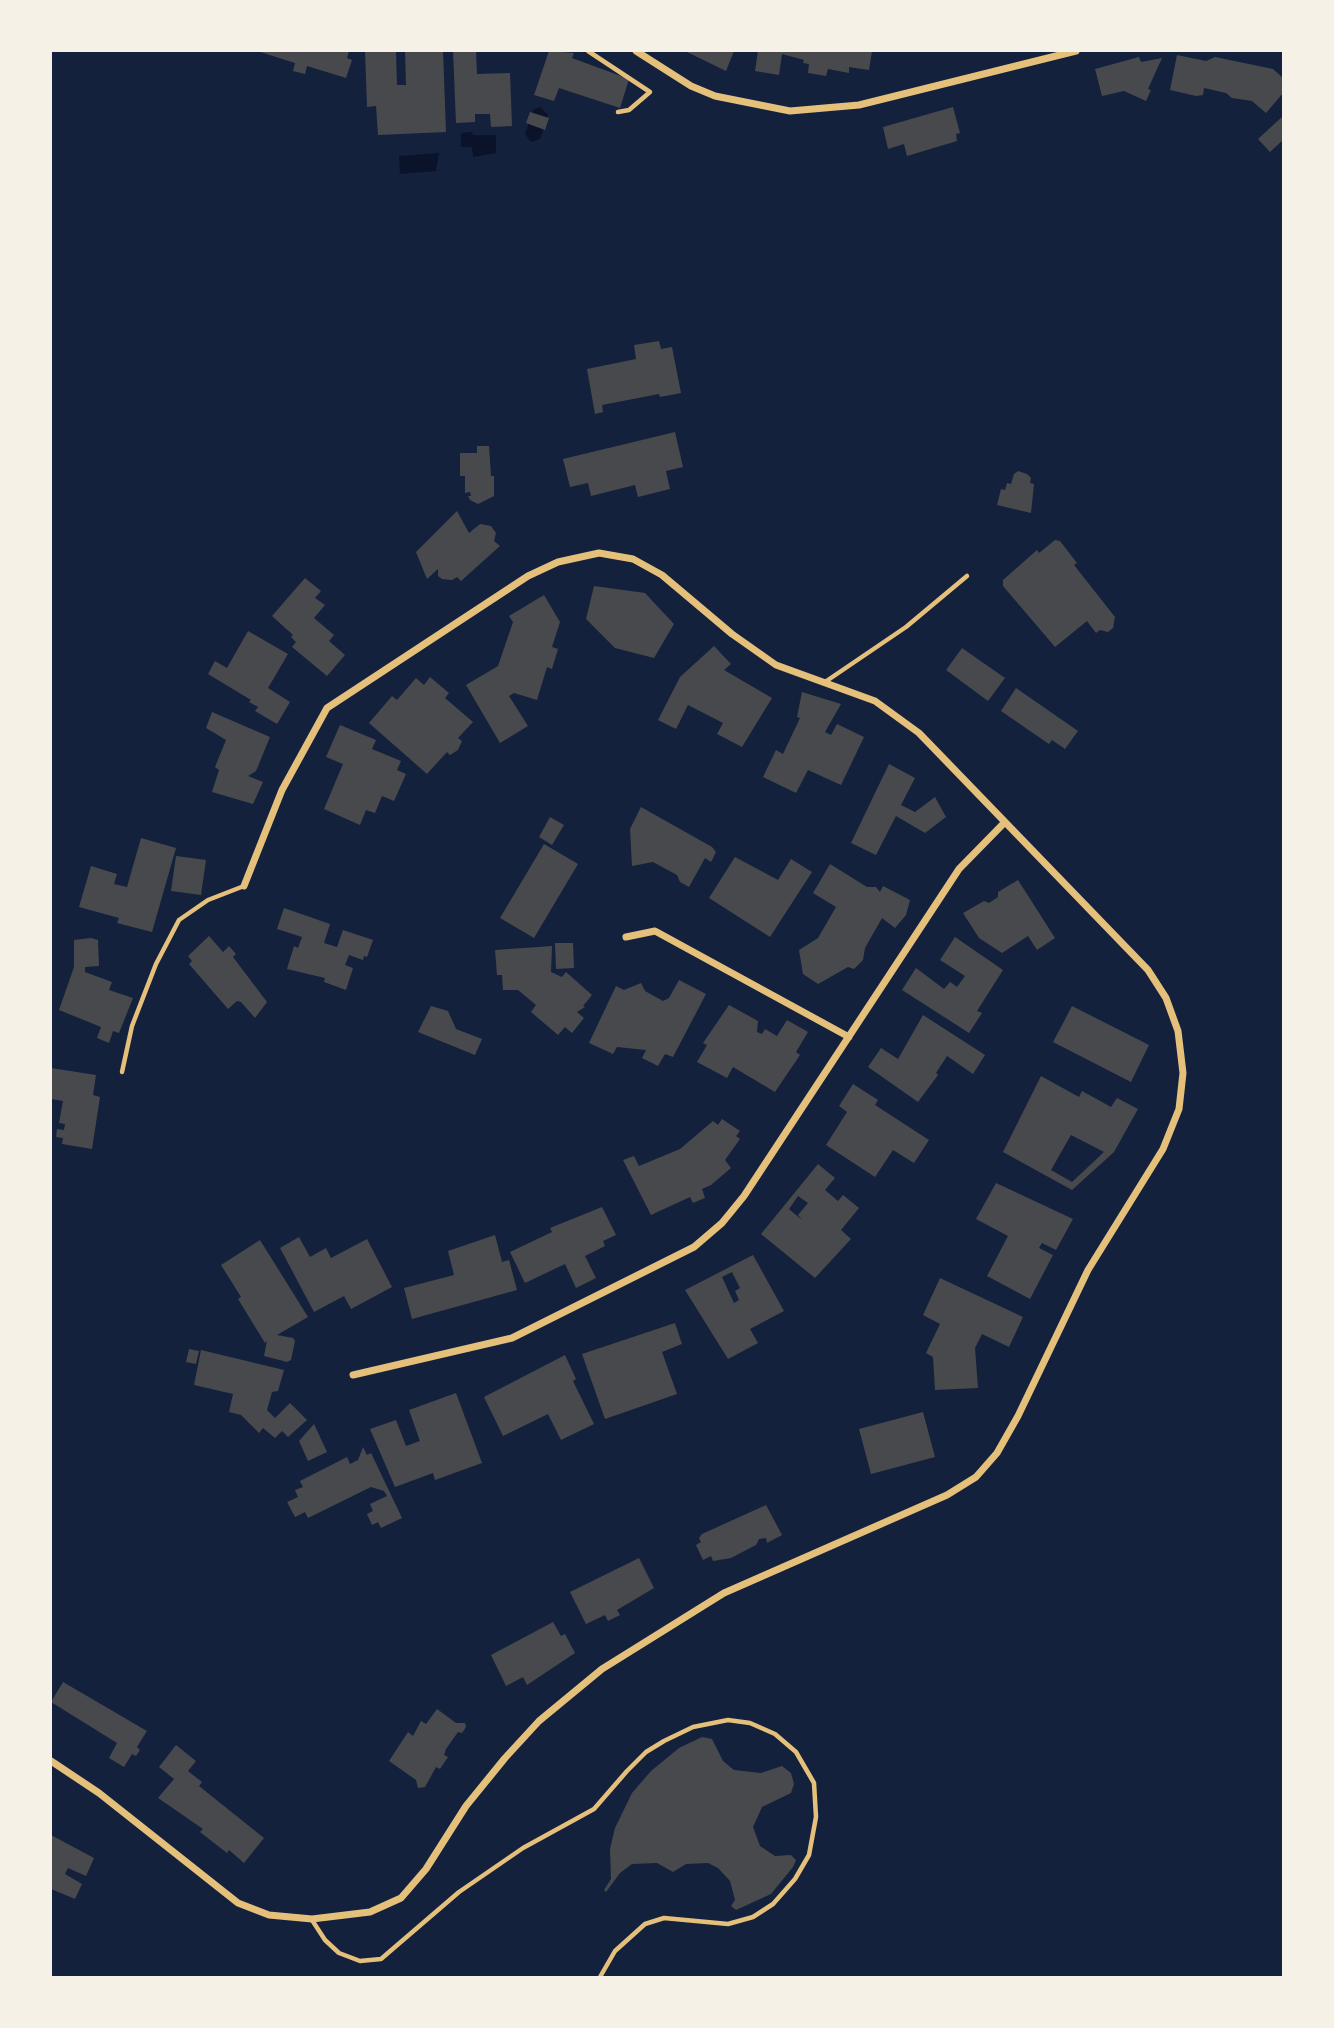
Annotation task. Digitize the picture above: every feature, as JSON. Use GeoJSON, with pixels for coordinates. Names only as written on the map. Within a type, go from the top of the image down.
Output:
{"type":"FeatureCollection","features":[{"type":"Feature","properties":{"kind":"street"},"geometry":{"type":"LineString","coordinates":[[636,51],[691,86],[715,96],[790,111],[821,111],[859,105],[1076,51]]}},
{"type":"Feature","properties":{"kind":"street"},"geometry":{"type":"LineString","coordinates":[[51,1760],[99,1793],[238,1903],[269,1915],[312,1919],[370,1912],[401,1898],[426,1869],[466,1806],[505,1758],[539,1721],[602,1668],[724,1593],[947,1495],[976,1477],[998,1453],[1088,1270],[1163,1149],[1179,1109],[1183,1073],[1178,1031],[1166,998],[1148,970],[919,733],[875,701],[776,665],[732,634],[662,575],[633,559],[599,553],[558,562],[528,576],[327,708],[282,790],[244,886]]}},
{"type":"Feature","properties":{"kind":"street"},"geometry":{"type":"LineString","coordinates":[[353,1375],[512,1338],[694,1247],[722,1223],[744,1196],[959,869],[1005,822]]}},
{"type":"Feature","properties":{"kind":"street"},"geometry":{"type":"LineString","coordinates":[[626,937],[655,931],[849,1037]]}},
{"type":"Feature","properties":{"kind":"lane"},"geometry":{"type":"LineString","coordinates":[[824,683],[906,627],[967,576]]}},
{"type":"Feature","properties":{"kind":"lane"},"geometry":{"type":"LineString","coordinates":[[122,1072],[132,1026],[156,964],[179,920],[208,900],[244,886]]}},
{"type":"Feature","properties":{"kind":"lane"},"geometry":{"type":"LineString","coordinates":[[312,1919],[325,1940],[339,1953],[360,1961],[381,1959],[459,1892],[523,1848],[594,1809],[627,1770],[646,1752],[664,1741],[693,1727],[728,1720],[750,1723],[775,1734],[796,1752],[814,1783],[816,1817],[808,1855],[795,1879],[772,1904],[753,1917],[729,1924],[664,1918],[645,1924],[615,1951],[600,1977]]}},
{"type":"Feature","properties":{"kind":"path"},"geometry":{"type":"LineString","coordinates":[[588,51],[650,92],[629,110],[618,112]]}},
{"type":"Feature","properties":{"kind":"water"},"geometry":{"type":"Polygon","coordinates":[[[540,107],[548,115],[540,139],[531,142],[525,134],[533,110],[540,107]]]}},
{"type":"Feature","properties":{"kind":"water"},"geometry":{"type":"Polygon","coordinates":[[[472,132],[473,135],[496,135],[496,153],[473,157],[472,147],[461,147],[461,133],[472,132]]]}},
{"type":"Feature","properties":{"kind":"water"},"geometry":{"type":"Polygon","coordinates":[[[439,153],[436,171],[400,174],[399,156],[439,153]]]}},
{"type":"Feature","properties":{"kind":"building"},"geometry":{"type":"Polygon","coordinates":[[[257,51],[349,51],[347,58],[352,60],[346,78],[307,66],[305,74],[293,71],[295,63],[257,51]]]}},
{"type":"Feature","properties":{"kind":"building"},"geometry":{"type":"Polygon","coordinates":[[[365,51],[396,51],[397,85],[406,85],[405,51],[443,51],[446,132],[378,135],[376,106],[367,107],[365,51]]]}},
{"type":"Feature","properties":{"kind":"building"},"geometry":{"type":"Polygon","coordinates":[[[453,51],[476,51],[477,74],[510,73],[512,126],[491,127],[490,114],[475,114],[475,122],[456,123],[453,51]]]}},
{"type":"Feature","properties":{"kind":"building"},"geometry":{"type":"Polygon","coordinates":[[[549,51],[574,53],[572,58],[629,79],[620,108],[559,88],[554,101],[534,95],[549,51]]]}},
{"type":"Feature","properties":{"kind":"building"},"geometry":{"type":"Polygon","coordinates":[[[685,51],[734,51],[726,71],[685,51]]]}},
{"type":"Feature","properties":{"kind":"building"},"geometry":{"type":"Polygon","coordinates":[[[758,51],[872,51],[869,70],[849,67],[849,73],[828,69],[826,76],[808,73],[809,64],[803,63],[804,60],[782,54],[779,75],[755,71],[758,51]]]}},
{"type":"Feature","properties":{"kind":"building"},"geometry":{"type":"Polygon","coordinates":[[[1177,55],[1206,61],[1215,57],[1273,69],[1283,78],[1283,93],[1266,113],[1252,101],[1232,98],[1226,93],[1204,88],[1203,95],[1196,96],[1170,90],[1177,55]]]}},
{"type":"Feature","properties":{"kind":"building"},"geometry":{"type":"Polygon","coordinates":[[[1139,57],[1141,62],[1162,58],[1148,89],[1151,90],[1146,101],[1124,91],[1102,96],[1095,69],[1139,57]]]}},
{"type":"Feature","properties":{"kind":"building"},"geometry":{"type":"Polygon","coordinates":[[[953,107],[960,133],[956,134],[957,141],[907,156],[904,144],[888,149],[883,127],[953,107]]]}},
{"type":"Feature","properties":{"kind":"building"},"geometry":{"type":"Polygon","coordinates":[[[530,112],[549,118],[545,130],[526,123],[530,112]]]}},
{"type":"Feature","properties":{"kind":"building"},"geometry":{"type":"Polygon","coordinates":[[[1283,116],[1283,140],[1270,152],[1258,139],[1283,116]]]}},
{"type":"Feature","properties":{"kind":"building"},"geometry":{"type":"Polygon","coordinates":[[[659,341],[661,349],[672,347],[681,393],[660,397],[659,394],[602,405],[603,412],[595,414],[587,369],[636,359],[634,345],[659,341]]]}},
{"type":"Feature","properties":{"kind":"building"},"geometry":{"type":"Polygon","coordinates":[[[675,432],[683,467],[666,471],[670,489],[638,497],[635,485],[591,496],[588,483],[570,487],[563,459],[675,432]]]}},
{"type":"Feature","properties":{"kind":"building"},"geometry":{"type":"Polygon","coordinates":[[[477,446],[489,446],[491,476],[494,476],[494,496],[478,504],[470,500],[470,492],[465,493],[465,476],[460,476],[460,453],[477,453],[477,446]]]}},
{"type":"Feature","properties":{"kind":"building"},"geometry":{"type":"Polygon","coordinates":[[[1018,471],[1027,474],[1031,478],[1030,483],[1034,484],[1031,513],[997,505],[1001,489],[1005,490],[1007,483],[1011,484],[1018,471]]]}},
{"type":"Feature","properties":{"kind":"building"},"geometry":{"type":"Polygon","coordinates":[[[457,511],[469,533],[480,524],[491,526],[496,533],[494,541],[500,546],[461,581],[457,577],[452,580],[442,579],[438,576],[438,569],[427,579],[416,552],[457,511]]]}},
{"type":"Feature","properties":{"kind":"building"},"geometry":{"type":"Polygon","coordinates":[[[1055,540],[1060,541],[1077,563],[1074,565],[1115,617],[1113,628],[1108,632],[1100,630],[1096,633],[1087,621],[1055,647],[1003,586],[1003,580],[1037,550],[1039,553],[1055,540]]]}},
{"type":"Feature","properties":{"kind":"building"},"geometry":{"type":"Polygon","coordinates":[[[305,578],[321,591],[315,598],[325,605],[314,618],[334,635],[329,641],[345,655],[327,676],[292,647],[296,642],[291,637],[293,635],[272,616],[305,578]]]}},
{"type":"Feature","properties":{"kind":"building"},"geometry":{"type":"Polygon","coordinates":[[[594,586],[645,593],[674,624],[654,658],[615,648],[586,619],[594,586]]]}},
{"type":"Feature","properties":{"kind":"building"},"geometry":{"type":"Polygon","coordinates":[[[544,595],[560,622],[552,647],[558,649],[552,669],[547,667],[537,700],[514,693],[509,696],[528,726],[500,743],[466,685],[498,666],[513,622],[509,616],[544,595]]]}},
{"type":"Feature","properties":{"kind":"building"},"geometry":{"type":"Polygon","coordinates":[[[248,631],[288,654],[268,688],[290,702],[277,724],[255,711],[258,707],[249,702],[251,700],[208,674],[215,661],[227,668],[248,631]]]}},
{"type":"Feature","properties":{"kind":"building"},"geometry":{"type":"Polygon","coordinates":[[[714,646],[731,664],[724,670],[772,698],[742,747],[717,734],[723,723],[688,705],[676,729],[658,720],[680,677],[714,646]]]}},
{"type":"Feature","properties":{"kind":"building"},"geometry":{"type":"Polygon","coordinates":[[[962,648],[1005,678],[988,701],[946,670],[962,648]]]}},
{"type":"Feature","properties":{"kind":"building"},"geometry":{"type":"Polygon","coordinates":[[[430,677],[449,693],[445,698],[473,722],[458,738],[462,741],[458,750],[450,755],[447,752],[427,774],[369,723],[392,696],[397,700],[416,678],[424,685],[430,677]]]}},
{"type":"Feature","properties":{"kind":"building"},"geometry":{"type":"Polygon","coordinates":[[[1016,688],[1078,731],[1065,749],[1052,740],[1049,744],[1001,711],[1016,688]]]}},
{"type":"Feature","properties":{"kind":"building"},"geometry":{"type":"Polygon","coordinates":[[[802,692],[841,704],[825,732],[831,735],[837,724],[864,737],[841,785],[808,770],[796,793],[763,777],[776,750],[783,754],[800,718],[797,717],[802,692]]]}},
{"type":"Feature","properties":{"kind":"building"},"geometry":{"type":"Polygon","coordinates":[[[212,712],[270,737],[256,771],[248,776],[263,782],[253,804],[212,792],[219,770],[215,767],[226,740],[206,728],[212,712]]]}},
{"type":"Feature","properties":{"kind":"building"},"geometry":{"type":"Polygon","coordinates":[[[340,725],[376,740],[372,749],[401,761],[397,770],[406,774],[394,801],[382,796],[375,813],[366,810],[360,825],[324,809],[343,764],[326,757],[340,725]]]}},
{"type":"Feature","properties":{"kind":"building"},"geometry":{"type":"Polygon","coordinates":[[[889,764],[915,778],[901,805],[915,812],[935,797],[946,817],[925,833],[896,816],[876,855],[851,843],[889,764]]]}},
{"type":"Feature","properties":{"kind":"building"},"geometry":{"type":"Polygon","coordinates":[[[641,807],[712,847],[716,852],[711,862],[705,858],[689,887],[680,882],[677,875],[653,862],[632,866],[630,829],[641,807]]]}},
{"type":"Feature","properties":{"kind":"building"},"geometry":{"type":"Polygon","coordinates":[[[550,817],[564,825],[552,845],[539,837],[550,817]]]}},
{"type":"Feature","properties":{"kind":"building"},"geometry":{"type":"Polygon","coordinates":[[[141,838],[176,848],[152,932],[117,923],[119,918],[79,907],[91,866],[117,874],[114,884],[127,887],[141,838]]]}},
{"type":"Feature","properties":{"kind":"building"},"geometry":{"type":"Polygon","coordinates":[[[544,844],[578,864],[534,938],[500,918],[544,844]]]}},
{"type":"Feature","properties":{"kind":"building"},"geometry":{"type":"Polygon","coordinates":[[[176,856],[206,860],[201,895],[171,891],[176,856]]]}},
{"type":"Feature","properties":{"kind":"building"},"geometry":{"type":"Polygon","coordinates":[[[735,857],[778,880],[791,859],[812,872],[770,937],[709,898],[735,857]]]}},
{"type":"Feature","properties":{"kind":"building"},"geometry":{"type":"Polygon","coordinates":[[[830,864],[867,887],[876,887],[880,892],[883,886],[910,900],[906,915],[895,928],[882,918],[865,948],[863,960],[854,969],[848,967],[818,984],[803,974],[799,950],[818,938],[836,907],[813,893],[830,864]]]}},
{"type":"Feature","properties":{"kind":"building"},"geometry":{"type":"Polygon","coordinates":[[[1018,880],[1055,938],[1037,950],[1028,936],[1002,953],[979,938],[963,913],[984,901],[989,903],[998,897],[998,892],[1018,880]]]}},
{"type":"Feature","properties":{"kind":"building"},"geometry":{"type":"Polygon","coordinates":[[[284,908],[330,924],[324,943],[337,947],[343,930],[373,940],[367,957],[364,956],[363,960],[349,955],[345,965],[353,968],[346,990],[324,982],[325,978],[287,969],[294,946],[298,948],[302,937],[277,929],[284,908]]]}},
{"type":"Feature","properties":{"kind":"building"},"geometry":{"type":"Polygon","coordinates":[[[209,936],[223,952],[229,946],[236,954],[233,957],[267,1002],[255,1018],[241,1002],[237,1001],[228,1009],[189,964],[192,961],[188,956],[209,936]]]}},
{"type":"Feature","properties":{"kind":"building"},"geometry":{"type":"Polygon","coordinates":[[[955,937],[1003,970],[977,1011],[982,1013],[969,1033],[902,990],[916,968],[944,989],[950,982],[957,987],[965,976],[940,960],[955,937]]]}},
{"type":"Feature","properties":{"kind":"building"},"geometry":{"type":"Polygon","coordinates":[[[74,940],[98,940],[99,966],[85,967],[85,972],[112,982],[109,990],[133,998],[119,1033],[113,1031],[109,1043],[97,1038],[101,1027],[59,1010],[74,967],[74,940]]]}},
{"type":"Feature","properties":{"kind":"building"},"geometry":{"type":"Polygon","coordinates":[[[555,943],[573,943],[574,968],[556,969],[555,943]]]}},
{"type":"Feature","properties":{"kind":"building"},"geometry":{"type":"Polygon","coordinates":[[[552,946],[551,972],[562,977],[566,972],[592,995],[583,1006],[585,1007],[577,1012],[584,1018],[572,1033],[565,1027],[558,1035],[531,1012],[536,1005],[518,990],[503,990],[502,975],[497,975],[495,950],[552,946]]]}},
{"type":"Feature","properties":{"kind":"building"},"geometry":{"type":"Polygon","coordinates":[[[679,980],[706,994],[673,1057],[665,1054],[658,1066],[642,1058],[646,1050],[617,1047],[613,1054],[589,1043],[616,986],[624,990],[641,983],[645,991],[663,1001],[669,998],[679,980]]]}},
{"type":"Feature","properties":{"kind":"building"},"geometry":{"type":"Polygon","coordinates":[[[729,1005],[758,1021],[757,1032],[762,1034],[765,1029],[777,1036],[787,1020],[808,1032],[796,1052],[800,1055],[775,1092],[733,1067],[727,1078],[697,1062],[707,1045],[703,1043],[729,1005]]]}},
{"type":"Feature","properties":{"kind":"building"},"geometry":{"type":"Polygon","coordinates":[[[431,1006],[448,1011],[456,1029],[482,1039],[475,1055],[418,1032],[431,1006]]]}},
{"type":"Feature","properties":{"kind":"building"},"geometry":{"type":"Polygon","coordinates":[[[1072,1006],[1149,1045],[1131,1082],[1053,1042],[1072,1006]]]}},
{"type":"Feature","properties":{"kind":"building"},"geometry":{"type":"Polygon","coordinates":[[[923,1015],[985,1055],[973,1074],[947,1056],[936,1073],[938,1075],[918,1102],[868,1067],[881,1048],[898,1059],[923,1015]]]}},
{"type":"Feature","properties":{"kind":"building"},"geometry":{"type":"Polygon","coordinates":[[[51,1068],[96,1075],[93,1095],[100,1097],[92,1149],[62,1144],[63,1138],[56,1137],[57,1129],[64,1130],[65,1124],[59,1123],[63,1101],[51,1099],[51,1068]]]}},
{"type":"Feature","properties":{"kind":"building"},"geometry":{"type":"Polygon","coordinates":[[[1041,1076],[1079,1097],[1082,1091],[1111,1107],[1117,1098],[1138,1109],[1114,1152],[1072,1190],[1003,1152],[1041,1076]],[[1071,1135],[1051,1170],[1072,1182],[1104,1152],[1071,1135]]]}},
{"type":"Feature","properties":{"kind":"building"},"geometry":{"type":"Polygon","coordinates":[[[853,1084],[878,1100],[875,1105],[929,1140],[914,1163],[893,1150],[875,1177],[826,1145],[847,1112],[839,1106],[853,1084]]]}},
{"type":"Feature","properties":{"kind":"building"},"geometry":{"type":"Polygon","coordinates":[[[722,1119],[740,1131],[736,1136],[740,1139],[725,1160],[731,1168],[702,1189],[705,1198],[693,1203],[690,1197],[651,1215],[623,1160],[634,1156],[639,1166],[680,1149],[713,1121],[718,1125],[722,1119]]]}},
{"type":"Feature","properties":{"kind":"building"},"geometry":{"type":"Polygon","coordinates":[[[818,1164],[835,1178],[825,1190],[838,1201],[843,1195],[859,1208],[841,1230],[851,1239],[815,1278],[761,1234],[818,1164]],[[798,1196],[789,1209],[802,1220],[798,1215],[808,1203],[798,1196]]]}},
{"type":"Feature","properties":{"kind":"building"},"geometry":{"type":"Polygon","coordinates":[[[996,1183],[1073,1219],[1056,1250],[1042,1243],[1039,1248],[1053,1255],[1030,1299],[987,1276],[1008,1236],[976,1219],[996,1183]]]}},
{"type":"Feature","properties":{"kind":"building"},"geometry":{"type":"Polygon","coordinates":[[[602,1207],[616,1235],[603,1241],[605,1246],[585,1256],[596,1278],[576,1288],[565,1264],[525,1283],[510,1252],[552,1232],[550,1228],[602,1207]]]}},
{"type":"Feature","properties":{"kind":"building"},"geometry":{"type":"Polygon","coordinates":[[[495,1235],[502,1262],[509,1260],[517,1290],[412,1319],[404,1288],[454,1275],[448,1251],[495,1235]]]}},
{"type":"Feature","properties":{"kind":"building"},"geometry":{"type":"Polygon","coordinates":[[[299,1237],[310,1257],[326,1248],[331,1258],[367,1239],[392,1287],[351,1309],[344,1296],[314,1312],[280,1248],[299,1237]]]}},
{"type":"Feature","properties":{"kind":"building"},"geometry":{"type":"Polygon","coordinates":[[[260,1240],[308,1317],[277,1335],[293,1338],[295,1341],[291,1360],[287,1362],[264,1356],[267,1341],[265,1343],[238,1299],[241,1297],[221,1265],[260,1240]]]}},
{"type":"Feature","properties":{"kind":"building"},"geometry":{"type":"Polygon","coordinates":[[[753,1255],[784,1311],[750,1329],[758,1343],[728,1359],[685,1290],[753,1255]],[[732,1272],[722,1277],[734,1303],[739,1300],[735,1291],[740,1288],[732,1272]]]}},
{"type":"Feature","properties":{"kind":"building"},"geometry":{"type":"Polygon","coordinates":[[[940,1278],[1023,1317],[1009,1347],[982,1334],[975,1348],[978,1388],[935,1390],[933,1357],[926,1353],[940,1324],[923,1315],[940,1278]]]}},
{"type":"Feature","properties":{"kind":"building"},"geometry":{"type":"Polygon","coordinates":[[[675,1323],[682,1344],[662,1352],[677,1394],[605,1419],[582,1354],[675,1323]]]}},
{"type":"Feature","properties":{"kind":"building"},"geometry":{"type":"Polygon","coordinates":[[[189,1349],[199,1351],[196,1364],[186,1362],[189,1349]]]}},
{"type":"Feature","properties":{"kind":"building"},"geometry":{"type":"Polygon","coordinates":[[[201,1350],[284,1370],[278,1391],[272,1392],[267,1410],[275,1418],[290,1403],[307,1420],[288,1437],[282,1431],[275,1438],[263,1428],[259,1433],[241,1415],[229,1412],[233,1394],[194,1385],[201,1350]]]}},
{"type":"Feature","properties":{"kind":"building"},"geometry":{"type":"Polygon","coordinates":[[[565,1355],[576,1379],[573,1381],[594,1424],[561,1440],[548,1414],[503,1436],[484,1397],[565,1355]]]}},
{"type":"Feature","properties":{"kind":"building"},"geometry":{"type":"Polygon","coordinates":[[[456,1393],[482,1463],[435,1480],[433,1473],[395,1487],[370,1429],[396,1420],[406,1446],[420,1441],[409,1410],[456,1393]]]}},
{"type":"Feature","properties":{"kind":"building"},"geometry":{"type":"Polygon","coordinates":[[[923,1412],[935,1457],[871,1474],[859,1429],[923,1412]]]}},
{"type":"Feature","properties":{"kind":"building"},"geometry":{"type":"Polygon","coordinates":[[[314,1424],[327,1452],[308,1461],[299,1441],[314,1424]]]}},
{"type":"Feature","properties":{"kind":"building"},"geometry":{"type":"Polygon","coordinates":[[[363,1447],[367,1455],[371,1453],[402,1518],[381,1528],[378,1522],[372,1525],[367,1514],[373,1511],[370,1504],[387,1496],[384,1491],[371,1487],[308,1518],[305,1512],[295,1517],[287,1502],[298,1497],[295,1490],[303,1487],[300,1481],[347,1457],[350,1464],[358,1460],[363,1447]]]}},
{"type":"Feature","properties":{"kind":"building"},"geometry":{"type":"Polygon","coordinates":[[[766,1505],[782,1535],[767,1543],[766,1538],[759,1539],[756,1545],[731,1558],[713,1561],[711,1556],[703,1560],[696,1545],[701,1542],[699,1538],[702,1534],[766,1505]]]}},
{"type":"Feature","properties":{"kind":"building"},"geometry":{"type":"Polygon","coordinates":[[[639,1558],[654,1588],[617,1610],[620,1615],[608,1621],[605,1615],[586,1624],[570,1592],[639,1558]]]}},
{"type":"Feature","properties":{"kind":"building"},"geometry":{"type":"Polygon","coordinates":[[[553,1622],[561,1636],[565,1634],[575,1653],[527,1685],[523,1677],[506,1686],[491,1655],[553,1622]]]}},
{"type":"Feature","properties":{"kind":"building"},"geometry":{"type":"Polygon","coordinates":[[[63,1682],[147,1731],[137,1747],[140,1750],[136,1756],[132,1754],[124,1767],[109,1758],[117,1743],[51,1702],[63,1682]]]}},
{"type":"Feature","properties":{"kind":"building"},"geometry":{"type":"Polygon","coordinates":[[[437,1709],[456,1723],[465,1723],[466,1727],[462,1733],[458,1732],[446,1749],[444,1755],[448,1757],[440,1769],[436,1767],[425,1787],[418,1788],[416,1780],[389,1761],[408,1732],[413,1736],[421,1721],[426,1724],[437,1709]]]}},
{"type":"Feature","properties":{"kind":"building"},"geometry":{"type":"Polygon","coordinates":[[[702,1737],[712,1739],[723,1761],[734,1770],[761,1773],[782,1766],[791,1773],[794,1784],[791,1793],[762,1807],[753,1827],[760,1846],[775,1856],[791,1855],[796,1860],[793,1867],[771,1894],[736,1910],[731,1906],[735,1900],[730,1881],[718,1868],[708,1863],[686,1864],[673,1872],[657,1863],[632,1864],[620,1873],[606,1892],[604,1890],[611,1879],[610,1849],[615,1828],[632,1793],[651,1771],[679,1748],[702,1737]]]}},
{"type":"Feature","properties":{"kind":"building"},"geometry":{"type":"Polygon","coordinates":[[[176,1745],[196,1761],[188,1771],[202,1782],[199,1786],[264,1838],[244,1863],[200,1832],[203,1829],[158,1798],[174,1779],[159,1767],[176,1745]]]}},
{"type":"Feature","properties":{"kind":"building"},"geometry":{"type":"Polygon","coordinates":[[[51,1835],[94,1858],[86,1876],[68,1868],[65,1874],[82,1884],[75,1899],[51,1889],[51,1835]]]}}]}
